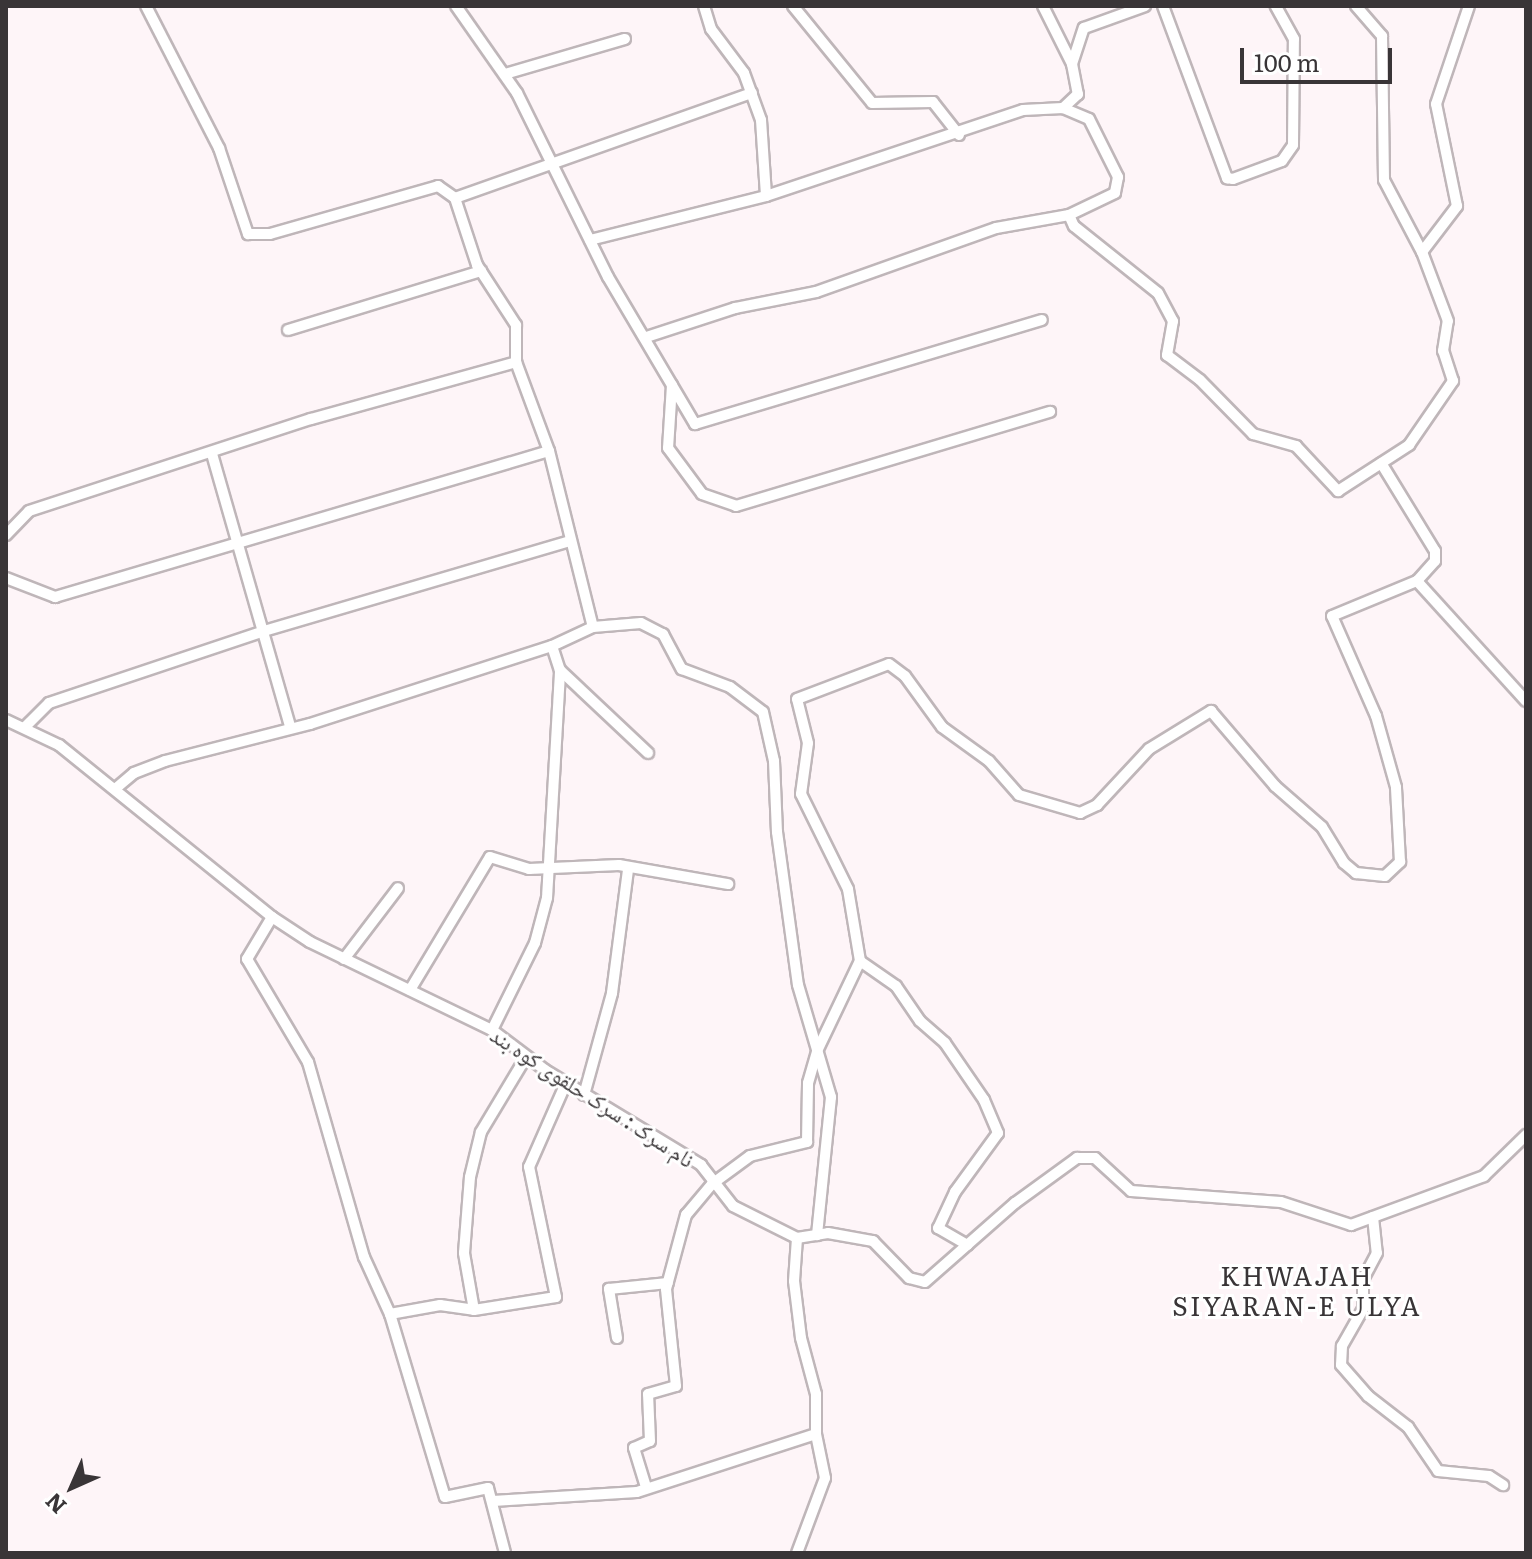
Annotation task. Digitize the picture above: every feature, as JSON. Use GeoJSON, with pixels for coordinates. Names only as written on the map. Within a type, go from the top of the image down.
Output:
{"type":"FeatureCollection","features":[{"type":"Feature","properties":{"kind":"street"},"geometry":{"type":"LineString","coordinates":[[146,6],[219,148],[248,234],[270,234],[438,186],[455,198],[481,271],[516,325],[516,362],[549,451],[593,627]]}},
{"type":"Feature","properties":{"kind":"street"},"geometry":{"type":"LineString","coordinates":[[456,6],[505,74],[590,240],[695,424],[1042,320]]}},
{"type":"Feature","properties":{"kind":"street"},"geometry":{"type":"LineString","coordinates":[[704,6],[711,29],[744,73],[761,120],[766,196]]}},
{"type":"Feature","properties":{"kind":"street"},"geometry":{"type":"LineString","coordinates":[[793,6],[872,103],[933,102],[959,135]]}},
{"type":"Feature","properties":{"kind":"street"},"geometry":{"type":"LineString","coordinates":[[1043,6],[1072,64],[1078,94],[1063,108]]}},
{"type":"Feature","properties":{"kind":"street"},"geometry":{"type":"LineString","coordinates":[[1072,64],[1084,28],[1145,6]]}},
{"type":"Feature","properties":{"kind":"street"},"geometry":{"type":"LineString","coordinates":[[1163,6],[1227,178],[1233,179],[1282,161],[1293,145],[1294,39],[1276,6]]}},
{"type":"Feature","properties":{"kind":"street"},"geometry":{"type":"LineString","coordinates":[[1069,215],[1074,226],[1158,293],[1173,321],[1167,355],[1253,434],[1296,446],[1338,491],[1409,445],[1453,381],[1443,351],[1448,321],[1422,252],[1384,180],[1382,36],[1356,6]]}},
{"type":"Feature","properties":{"kind":"street"},"geometry":{"type":"LineString","coordinates":[[1422,252],[1457,206],[1436,104],[1469,6]]}},
{"type":"Feature","properties":{"kind":"street"},"geometry":{"type":"LineString","coordinates":[[505,74],[625,39]]}},
{"type":"Feature","properties":{"kind":"street"},"geometry":{"type":"LineString","coordinates":[[455,198],[549,161],[752,93]]}},
{"type":"Feature","properties":{"kind":"street"},"geometry":{"type":"LineString","coordinates":[[590,240],[766,196],[816,176],[959,135],[1023,110],[1063,108],[1089,119],[1118,177],[1115,193],[1069,215],[996,228],[816,292],[735,308],[647,337]]}},
{"type":"Feature","properties":{"kind":"street"},"geometry":{"type":"LineString","coordinates":[[288,330],[481,271]]}},
{"type":"Feature","properties":{"kind":"street"},"geometry":{"type":"LineString","coordinates":[[6,535],[29,511],[212,454],[311,419],[516,362]]}},
{"type":"Feature","properties":{"kind":"street"},"geometry":{"type":"LineString","coordinates":[[672,385],[668,448],[702,494],[736,506],[1050,412]]}},
{"type":"Feature","properties":{"kind":"street"},"geometry":{"type":"LineString","coordinates":[[6,578],[55,597],[549,451]]}},
{"type":"Feature","properties":{"kind":"street"},"geometry":{"type":"LineString","coordinates":[[212,454],[290,726]]}},
{"type":"Feature","properties":{"kind":"street"},"geometry":{"type":"LineString","coordinates":[[646,1487],[634,1448],[650,1441],[648,1394],[676,1386],[668,1283],[686,1215],[712,1184],[750,1156],[807,1142],[808,1083],[817,1051],[860,961],[848,889],[801,794],[808,743],[797,699],[889,664],[905,676],[942,727],[989,761],[1019,795],[1080,813],[1097,805],[1149,749],[1211,711],[1275,786],[1322,827],[1344,863],[1356,873],[1385,876],[1400,862],[1396,787],[1376,716],[1332,616],[1417,581],[1435,561],[1435,551],[1381,463]]}},
{"type":"Feature","properties":{"kind":"street"},"geometry":{"type":"LineString","coordinates":[[25,727],[49,703],[264,631],[570,541]]}},
{"type":"Feature","properties":{"kind":"street"},"geometry":{"type":"LineString","coordinates":[[1417,581],[1526,701]]}},
{"type":"Feature","properties":{"kind":"street"},"geometry":{"type":"LineString","coordinates":[[115,789],[134,773],[165,761],[552,646],[593,627],[641,623],[663,634],[682,669],[730,687],[763,712],[774,761],[777,832],[798,985],[831,1097],[817,1235]]}},
{"type":"Feature","properties":{"kind":"street"},"geometry":{"type":"LineString","coordinates":[[492,1030],[535,943],[549,868],[560,670],[552,646]]}},
{"type":"Feature","properties":{"kind":"street"},"geometry":{"type":"LineString","coordinates":[[560,670],[648,753]]}},
{"type":"Feature","properties":{"kind":"street","name":"نام سرک : سرک حلقوی کوه بند"},"geometry":{"type":"LineString","coordinates":[[9,720],[59,745],[272,917],[344,959],[492,1030],[526,1057],[584,1095],[701,1165],[712,1184],[733,1206],[797,1238]]}},
{"type":"Feature","properties":{"kind":"street"},"geometry":{"type":"LineString","coordinates":[[410,990],[490,857],[529,869],[619,865],[628,870],[728,884]]}},
{"type":"Feature","properties":{"kind":"street"},"geometry":{"type":"LineString","coordinates":[[584,1095],[612,993],[628,870]]}},
{"type":"Feature","properties":{"kind":"street"},"geometry":{"type":"LineString","coordinates":[[344,959],[398,888]]}},
{"type":"Feature","properties":{"kind":"street"},"geometry":{"type":"LineString","coordinates":[[272,917],[247,959],[308,1062],[364,1257],[390,1314],[445,1497],[488,1488],[505,1553]]}},
{"type":"Feature","properties":{"kind":"street"},"geometry":{"type":"LineString","coordinates":[[860,961],[896,986],[920,1021],[945,1043],[984,1100],[998,1133],[955,1192],[938,1228],[967,1245]]}},
{"type":"Feature","properties":{"kind":"street"},"geometry":{"type":"LineString","coordinates":[[474,1310],[464,1253],[470,1177],[481,1132],[526,1057]]}},
{"type":"Feature","properties":{"kind":"street"},"geometry":{"type":"LineString","coordinates":[[390,1314],[440,1305],[474,1310],[556,1297],[529,1167],[566,1083]]}},
{"type":"Feature","properties":{"kind":"street"},"geometry":{"type":"LineString","coordinates":[[797,1553],[825,1478],[816,1434],[816,1394],[794,1281],[797,1238],[817,1235],[873,1241],[909,1278],[925,1282],[1077,1158],[1095,1158],[1131,1191],[1281,1202],[1351,1225],[1484,1176],[1526,1135]]}},
{"type":"Feature","properties":{"kind":"street"},"geometry":{"type":"LineString","coordinates":[[1373,1217],[1377,1253],[1363,1279],[1363,1309],[1342,1346],[1341,1365],[1368,1396],[1408,1427],[1438,1471],[1489,1476],[1503,1485]]}},
{"type":"Feature","properties":{"kind":"street"},"geometry":{"type":"LineString","coordinates":[[617,1338],[609,1289],[668,1283]]}},
{"type":"Feature","properties":{"kind":"street"},"geometry":{"type":"LineString","coordinates":[[493,1501],[646,1487],[774,1452],[816,1434]]}},
{"type":"Feature","properties":{"kind":"district","name":"KHWAJAH SIYARAN-E ULYA"},"geometry":{"type":"Point","coordinates":[1297,1290]}}]}
